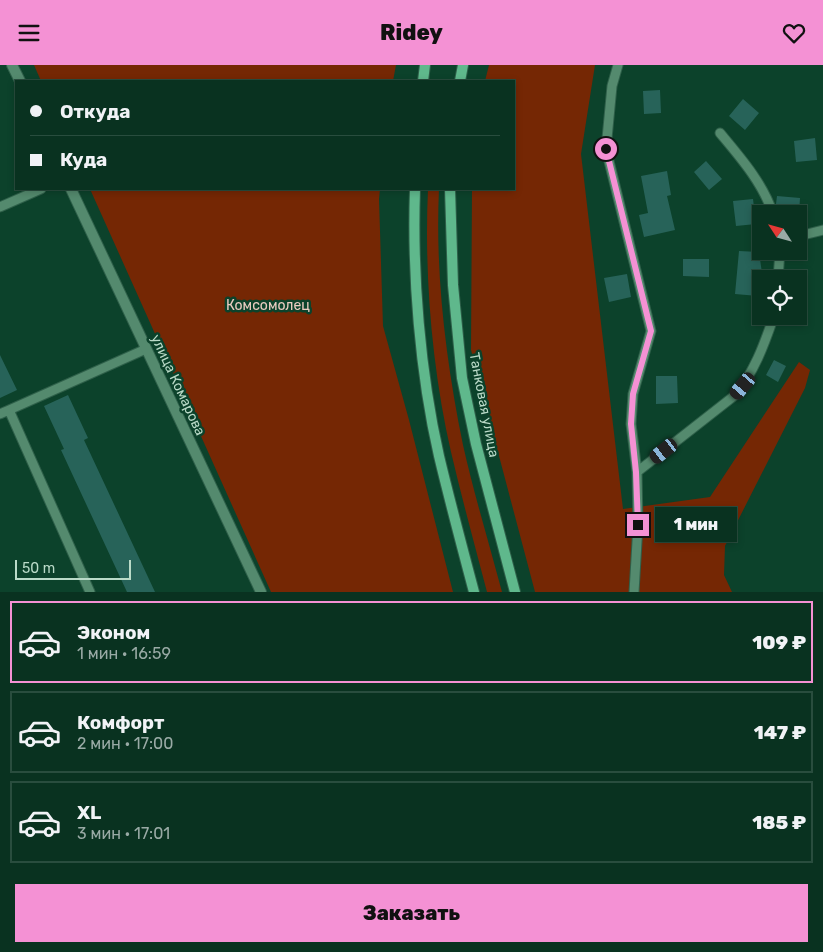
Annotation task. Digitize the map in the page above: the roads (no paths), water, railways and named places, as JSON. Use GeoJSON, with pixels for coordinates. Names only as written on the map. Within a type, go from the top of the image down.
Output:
{"type":"FeatureCollection","features":[{"type":"Feature","properties":{"kind":"main road"},"geometry":{"type":"LineString","coordinates":[[423,80],[425,65]]}},
{"type":"Feature","properties":{"kind":"main road"},"geometry":{"type":"LineString","coordinates":[[460,80],[463,65]]}},
{"type":"Feature","properties":{"kind":"main road"},"geometry":{"type":"LineString","coordinates":[[415,190],[416,288],[426,383],[439,455],[474,592]]}},
{"type":"Feature","properties":{"kind":"main road","name":"Танковая улица"},"geometry":{"type":"LineString","coordinates":[[450,190],[453,285],[462,378],[476,444],[515,592]]}},
{"type":"Feature","properties":{"kind":"street"},"geometry":{"type":"LineString","coordinates":[[12,65],[20,80]]}},
{"type":"Feature","properties":{"kind":"street","name":"улица Комарова"},"geometry":{"type":"LineString","coordinates":[[71,190],[261,592]]}},
{"type":"Feature","properties":{"kind":"lane"},"geometry":{"type":"LineString","coordinates":[[618,65],[612,86],[606,149],[651,331],[633,394],[631,424],[636,472],[638,525],[634,592]]}},
{"type":"Feature","properties":{"kind":"lane"},"geometry":{"type":"LineString","coordinates":[[720,133],[744,163],[771,205]]}},
{"type":"Feature","properties":{"kind":"lane"},"geometry":{"type":"LineString","coordinates":[[0,207],[39,190]]}},
{"type":"Feature","properties":{"kind":"lane"},"geometry":{"type":"LineString","coordinates":[[808,234],[823,230]]}},
{"type":"Feature","properties":{"kind":"lane"},"geometry":{"type":"LineString","coordinates":[[636,472],[734,396],[743,386],[762,353],[771,325]]}},
{"type":"Feature","properties":{"kind":"lane"},"geometry":{"type":"LineString","coordinates":[[0,414],[146,349]]}},
{"type":"Feature","properties":{"kind":"lane"},"geometry":{"type":"LineString","coordinates":[[9,410],[90,592]]}},
{"type":"Feature","properties":{"kind":"park label","name":"Комсомолец"},"geometry":{"type":"Point","coordinates":[268,305]}}]}
